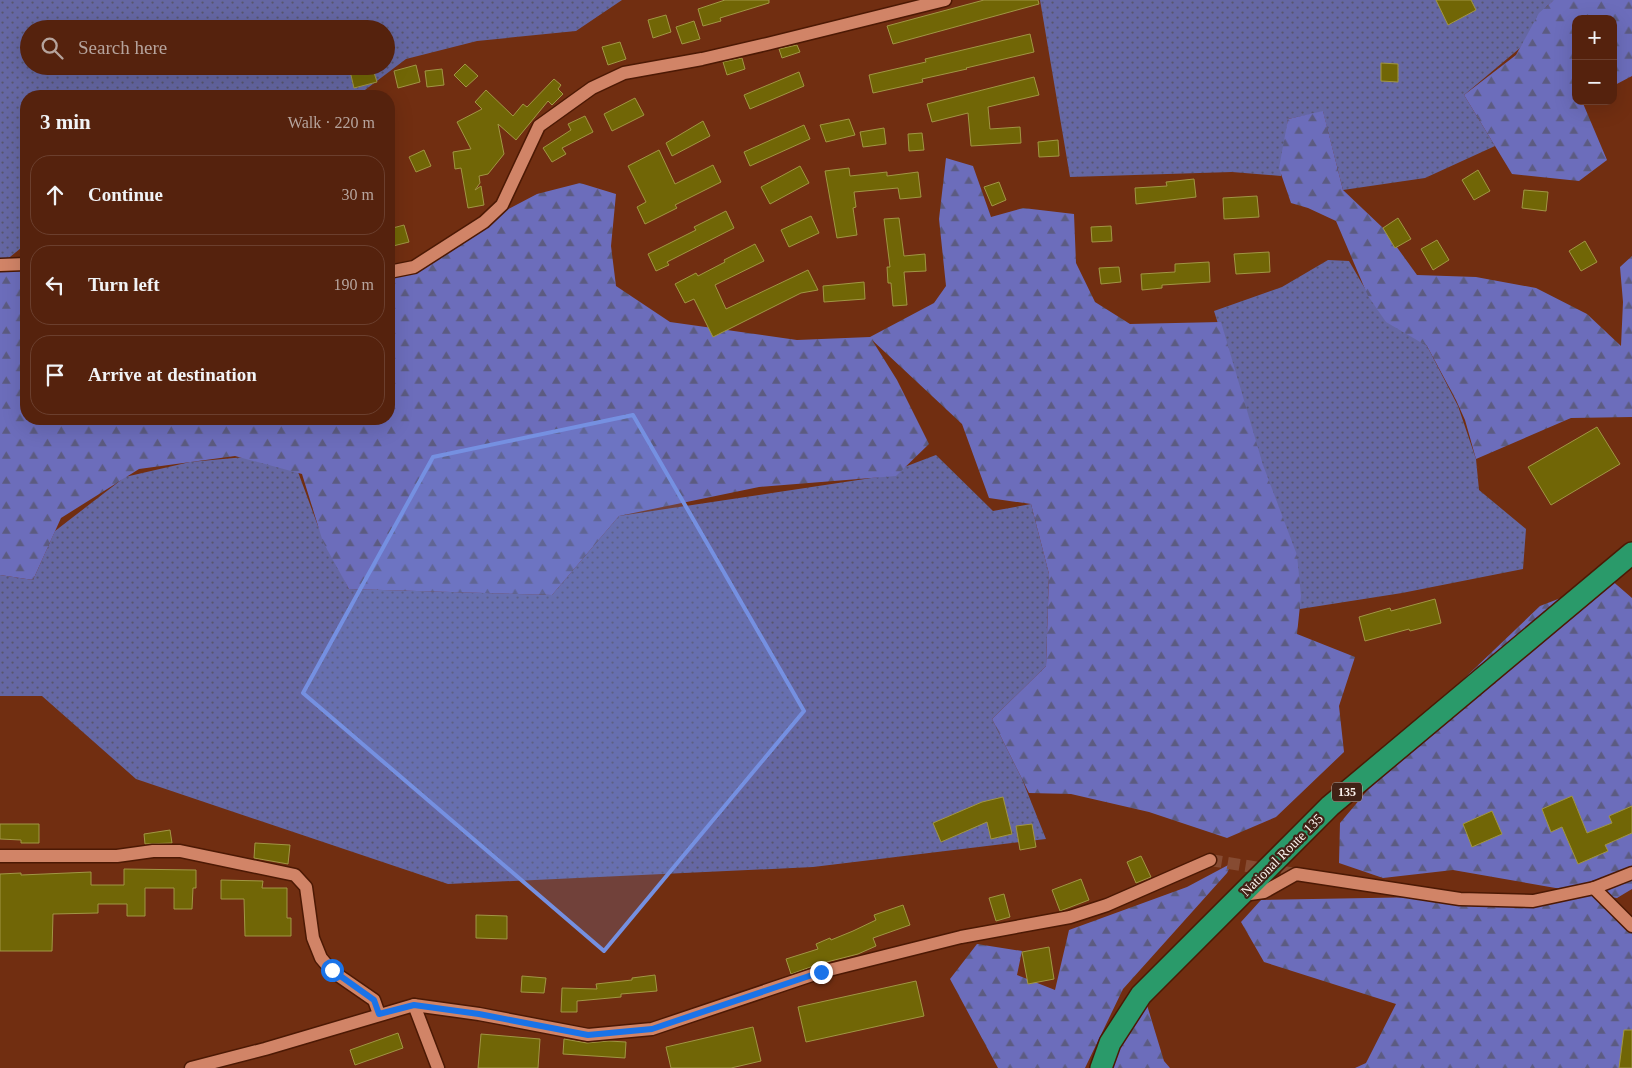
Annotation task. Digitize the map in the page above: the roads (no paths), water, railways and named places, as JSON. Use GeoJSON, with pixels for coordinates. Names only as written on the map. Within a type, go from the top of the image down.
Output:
{"type":"FeatureCollection","features":[{"type":"Feature","properties":{"kind":"highway","name":"National Route 135"},"geometry":{"type":"LineString","coordinates":[[1100,1068],[1110,1043],[1141,995],[1330,806],[1632,552]]}},
{"type":"Feature","properties":{"kind":"street"},"geometry":{"type":"LineString","coordinates":[[395,271],[414,266],[484,222],[502,205],[539,126],[592,88],[624,74],[748,49],[945,0]]}},
{"type":"Feature","properties":{"kind":"street"},"geometry":{"type":"LineString","coordinates":[[0,265],[20,264]]}},
{"type":"Feature","properties":{"kind":"street"},"geometry":{"type":"LineString","coordinates":[[0,856],[117,856],[153,851],[180,851],[295,876],[306,887],[313,938],[321,958],[332,970],[374,1000],[379,1014]]}},
{"type":"Feature","properties":{"kind":"street"},"geometry":{"type":"LineString","coordinates":[[191,1068],[265,1049],[414,1005],[479,1014],[588,1035],[652,1029],[821,972],[961,938],[1070,917],[1107,905],[1210,860]]}},
{"type":"Feature","properties":{"kind":"street"},"geometry":{"type":"LineString","coordinates":[[1241,896],[1264,892],[1296,874],[1460,899],[1533,900],[1594,888],[1632,873]]}},
{"type":"Feature","properties":{"kind":"street"},"geometry":{"type":"LineString","coordinates":[[1594,888],[1632,926]]}},
{"type":"Feature","properties":{"kind":"street"},"geometry":{"type":"LineString","coordinates":[[414,1005],[438,1068]]}},
{"type":"Feature","properties":{"kind":"tunnel"},"geometry":{"type":"LineString","coordinates":[[1210,860],[1296,874]]}}]}
